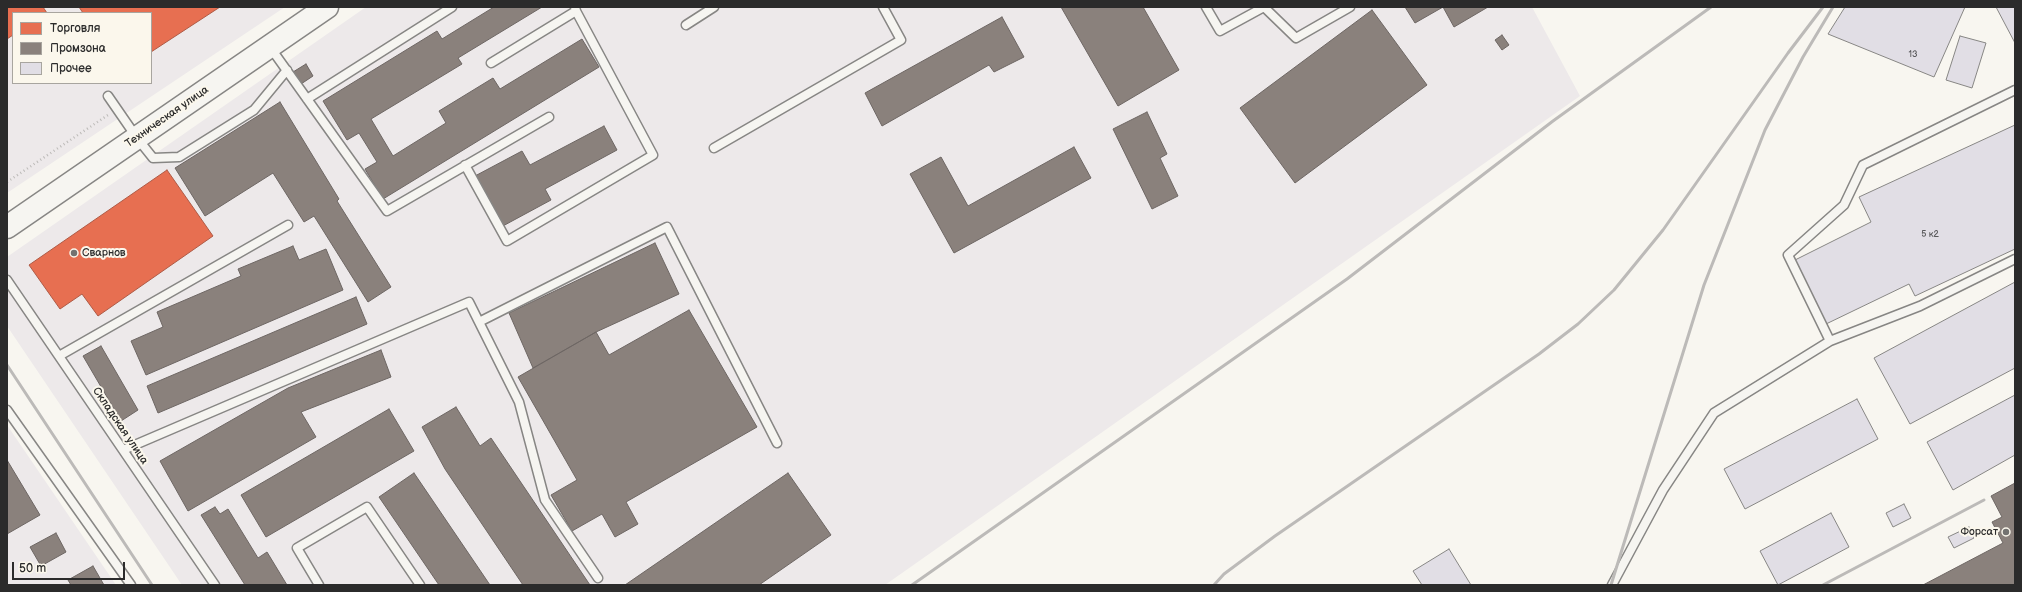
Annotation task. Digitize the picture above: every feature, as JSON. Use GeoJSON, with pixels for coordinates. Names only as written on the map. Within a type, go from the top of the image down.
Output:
{"type":"FeatureCollection","features":[{"type":"Feature","properties":{"kind":"main road","name":"Техническая улица"},"geometry":{"type":"LineString","coordinates":[[7,227],[327,7]]}},
{"type":"Feature","properties":{"kind":"lane"},"geometry":{"type":"LineString","coordinates":[[307,99],[452,7]]}},
{"type":"Feature","properties":{"kind":"lane"},"geometry":{"type":"LineString","coordinates":[[686,24],[714,7]]}},
{"type":"Feature","properties":{"kind":"lane"},"geometry":{"type":"LineString","coordinates":[[714,148],[901,40],[883,7]]}},
{"type":"Feature","properties":{"kind":"lane"},"geometry":{"type":"LineString","coordinates":[[1206,7],[1220,31],[1264,7],[1296,38],[1350,7]]}},
{"type":"Feature","properties":{"kind":"lane"},"geometry":{"type":"LineString","coordinates":[[465,165],[507,241],[653,155],[575,9],[491,63]]}},
{"type":"Feature","properties":{"kind":"lane"},"geometry":{"type":"LineString","coordinates":[[270,46],[387,210],[548,118]]}},
{"type":"Feature","properties":{"kind":"lane"},"geometry":{"type":"LineString","coordinates":[[108,96],[137,138],[154,158],[179,157],[254,110],[287,70]]}},
{"type":"Feature","properties":{"kind":"lane"},"geometry":{"type":"LineString","coordinates":[[1830,341],[1788,255],[1844,205],[1863,165],[2015,90]]}},
{"type":"Feature","properties":{"kind":"lane"},"geometry":{"type":"LineString","coordinates":[[59,356],[288,225]]}},
{"type":"Feature","properties":{"kind":"lane"},"geometry":{"type":"LineString","coordinates":[[479,322],[667,227],[777,443]]}},
{"type":"Feature","properties":{"kind":"lane"},"geometry":{"type":"LineString","coordinates":[[1612,585],[1663,490],[1714,413],[1830,341],[1920,306],[2015,259]]}},
{"type":"Feature","properties":{"kind":"lane","name":"Складская улица"},"geometry":{"type":"LineString","coordinates":[[7,280],[215,585]]}},
{"type":"Feature","properties":{"kind":"lane"},"geometry":{"type":"LineString","coordinates":[[123,450],[469,302],[519,402],[545,500],[598,578]]}},
{"type":"Feature","properties":{"kind":"lane"},"geometry":{"type":"LineString","coordinates":[[7,410],[131,585]]}},
{"type":"Feature","properties":{"kind":"lane"},"geometry":{"type":"LineString","coordinates":[[319,585],[297,548],[367,507],[420,585]]}},
{"type":"Feature","properties":{"kind":"path"},"geometry":{"type":"LineString","coordinates":[[7,182],[117,109]]}},
{"type":"Feature","properties":{"kind":"shaded area"},"geometry":{"type":"Polygon","coordinates":[[[7,7],[285,7],[7,193],[7,7]]]}},
{"type":"Feature","properties":{"kind":"shaded area"},"geometry":{"type":"Polygon","coordinates":[[[366,7],[1532,7],[1580,96],[885,585],[182,585],[7,326],[7,257],[366,7]]]}},
{"type":"Feature","properties":{"kind":"shaded area"},"geometry":{"type":"Polygon","coordinates":[[[7,425],[116,585],[7,585],[7,425]]]}},
{"type":"Feature","properties":{"kind":"building: Торговля"},"geometry":{"type":"Polygon","coordinates":[[[7,7],[43,7],[46,12],[12,12],[12,36],[7,39],[7,7]]]}},
{"type":"Feature","properties":{"kind":"building: Торговля"},"geometry":{"type":"Polygon","coordinates":[[[79,7],[220,7],[152,51],[152,12],[82,12],[79,7]]]}},
{"type":"Feature","properties":{"kind":"building: Торговля"},"geometry":{"type":"Polygon","coordinates":[[[167,170],[213,236],[98,316],[82,294],[60,309],[29,265],[167,170]]]}},
{"type":"Feature","properties":{"kind":"building: Промзона"},"geometry":{"type":"Polygon","coordinates":[[[494,7],[542,7],[458,58],[462,64],[371,119],[393,156],[446,123],[439,111],[493,78],[500,89],[582,39],[599,67],[383,199],[365,169],[377,162],[359,133],[347,140],[323,101],[437,31],[442,39],[494,7]]]}},
{"type":"Feature","properties":{"kind":"building: Промзона"},"geometry":{"type":"Polygon","coordinates":[[[1061,7],[1143,7],[1179,70],[1118,106],[1061,7]]]}},
{"type":"Feature","properties":{"kind":"building: Промзона"},"geometry":{"type":"Polygon","coordinates":[[[1405,7],[1443,7],[1415,23],[1405,7]]]}},
{"type":"Feature","properties":{"kind":"building: Промзона"},"geometry":{"type":"Polygon","coordinates":[[[1443,7],[1488,7],[1454,27],[1443,7]]]}},
{"type":"Feature","properties":{"kind":"building: Промзона"},"geometry":{"type":"Polygon","coordinates":[[[1372,10],[1427,85],[1295,183],[1240,108],[1372,10]]]}},
{"type":"Feature","properties":{"kind":"building: Промзона"},"geometry":{"type":"Polygon","coordinates":[[[1002,17],[1024,57],[994,72],[989,65],[882,126],[865,93],[1002,17]]]}},
{"type":"Feature","properties":{"kind":"building: Промзона"},"geometry":{"type":"Polygon","coordinates":[[[1502,35],[1509,45],[1502,50],[1495,40],[1502,35]]]}},
{"type":"Feature","properties":{"kind":"building: Промзона"},"geometry":{"type":"Polygon","coordinates":[[[306,64],[313,76],[301,84],[293,72],[306,64]]]}},
{"type":"Feature","properties":{"kind":"building: Промзона"},"geometry":{"type":"Polygon","coordinates":[[[280,102],[339,199],[337,201],[391,287],[368,302],[314,216],[304,222],[273,173],[205,216],[175,168],[280,102]]]}},
{"type":"Feature","properties":{"kind":"building: Промзона"},"geometry":{"type":"Polygon","coordinates":[[[1147,112],[1167,154],[1160,158],[1178,196],[1152,209],[1113,129],[1147,112]]]}},
{"type":"Feature","properties":{"kind":"building: Промзона"},"geometry":{"type":"Polygon","coordinates":[[[604,126],[617,150],[545,189],[551,200],[501,227],[475,176],[522,151],[530,165],[604,126]]]}},
{"type":"Feature","properties":{"kind":"building: Промзона"},"geometry":{"type":"Polygon","coordinates":[[[1074,147],[1091,178],[954,253],[910,174],[941,157],[968,206],[1074,147]]]}},
{"type":"Feature","properties":{"kind":"building: Промзона"},"geometry":{"type":"Polygon","coordinates":[[[655,243],[679,294],[596,332],[533,368],[509,313],[655,243]]]}},
{"type":"Feature","properties":{"kind":"building: Промзона"},"geometry":{"type":"Polygon","coordinates":[[[293,246],[299,260],[326,249],[343,290],[146,375],[131,341],[163,327],[157,312],[241,276],[238,269],[293,246]]]}},
{"type":"Feature","properties":{"kind":"building: Промзона"},"geometry":{"type":"Polygon","coordinates":[[[356,297],[367,324],[158,413],[147,386],[356,297]]]}},
{"type":"Feature","properties":{"kind":"building: Промзона"},"geometry":{"type":"Polygon","coordinates":[[[689,310],[757,427],[626,502],[638,524],[615,537],[602,514],[572,531],[551,495],[577,480],[518,377],[596,332],[609,355],[689,310]]]}},
{"type":"Feature","properties":{"kind":"building: Промзона"},"geometry":{"type":"Polygon","coordinates":[[[101,346],[138,410],[121,421],[83,356],[101,346]]]}},
{"type":"Feature","properties":{"kind":"building: Промзона"},"geometry":{"type":"Polygon","coordinates":[[[381,350],[391,377],[301,412],[316,437],[188,511],[160,461],[288,388],[381,350]]]}},
{"type":"Feature","properties":{"kind":"building: Промзона"},"geometry":{"type":"Polygon","coordinates":[[[456,407],[480,446],[491,438],[590,585],[523,585],[445,469],[422,427],[456,407]]]}},
{"type":"Feature","properties":{"kind":"building: Промзона"},"geometry":{"type":"Polygon","coordinates":[[[389,409],[414,451],[266,537],[241,495],[389,409]]]}},
{"type":"Feature","properties":{"kind":"building: Промзона"},"geometry":{"type":"Polygon","coordinates":[[[7,460],[40,515],[7,534],[7,460]]]}},
{"type":"Feature","properties":{"kind":"building: Промзона"},"geometry":{"type":"Polygon","coordinates":[[[414,473],[490,585],[439,585],[379,497],[414,473]]]}},
{"type":"Feature","properties":{"kind":"building: Промзона"},"geometry":{"type":"Polygon","coordinates":[[[788,473],[831,535],[759,585],[625,585],[788,473]]]}},
{"type":"Feature","properties":{"kind":"building: Промзона","name":"Форсат"},"geometry":{"type":"Polygon","coordinates":[[[2015,483],[2015,585],[1923,585],[2003,543],[1992,522],[2002,517],[1991,496],[2015,483]]]}},
{"type":"Feature","properties":{"kind":"building: Промзона"},"geometry":{"type":"Polygon","coordinates":[[[215,507],[220,514],[228,509],[258,558],[267,552],[287,585],[245,585],[201,515],[215,507]]]}},
{"type":"Feature","properties":{"kind":"building: Промзона"},"geometry":{"type":"Polygon","coordinates":[[[56,533],[66,552],[41,566],[30,547],[56,533]]]}},
{"type":"Feature","properties":{"kind":"building: Промзона"},"geometry":{"type":"Polygon","coordinates":[[[93,566],[104,585],[71,585],[68,580],[93,566]]]}},
{"type":"Feature","properties":{"kind":"building: Прочее"},"geometry":{"type":"Polygon","coordinates":[[[1845,7],[1965,7],[1934,77],[1828,34],[1845,7]]]}},
{"type":"Feature","properties":{"kind":"building: Прочее"},"geometry":{"type":"Polygon","coordinates":[[[1996,7],[2015,7],[2015,43],[1996,7]]]}},
{"type":"Feature","properties":{"kind":"building: Прочее"},"geometry":{"type":"Polygon","coordinates":[[[1960,36],[1986,43],[1972,88],[1946,80],[1960,36]]]}},
{"type":"Feature","properties":{"kind":"building: Прочее"},"geometry":{"type":"Polygon","coordinates":[[[2015,125],[2015,249],[1915,296],[1909,284],[1826,324],[1795,260],[1871,222],[1859,197],[2015,125]]]}},
{"type":"Feature","properties":{"kind":"building: Прочее"},"geometry":{"type":"Polygon","coordinates":[[[2015,282],[2015,368],[1910,424],[1874,358],[2015,282]]]}},
{"type":"Feature","properties":{"kind":"building: Прочее"},"geometry":{"type":"Polygon","coordinates":[[[2015,395],[2015,455],[1953,490],[1927,442],[2015,395]]]}},
{"type":"Feature","properties":{"kind":"building: Прочее"},"geometry":{"type":"Polygon","coordinates":[[[1857,399],[1878,439],[1745,509],[1724,469],[1857,399]]]}},
{"type":"Feature","properties":{"kind":"building: Прочее"},"geometry":{"type":"Polygon","coordinates":[[[1904,504],[1911,518],[1893,527],[1886,513],[1904,504]]]}},
{"type":"Feature","properties":{"kind":"building: Прочее"},"geometry":{"type":"Polygon","coordinates":[[[1831,513],[1849,547],[1778,585],[1760,551],[1831,513]]]}},
{"type":"Feature","properties":{"kind":"building: Прочее"},"geometry":{"type":"Polygon","coordinates":[[[1969,527],[1974,538],[1954,548],[1948,537],[1969,527]]]}},
{"type":"Feature","properties":{"kind":"building: Прочее"},"geometry":{"type":"Polygon","coordinates":[[[1449,549],[1471,585],[1422,585],[1413,571],[1449,549]]]}},
{"type":"Feature","properties":{"kind":"railway"},"geometry":{"type":"LineString","coordinates":[[912,585],[1347,279],[1553,121],[1711,7]]}},
{"type":"Feature","properties":{"kind":"railway"},"geometry":{"type":"LineString","coordinates":[[1214,585],[1224,574],[1275,536],[1539,354],[1578,324],[1614,290],[1663,230],[1788,53],[1823,7]]}},
{"type":"Feature","properties":{"kind":"railway"},"geometry":{"type":"LineString","coordinates":[[1611,585],[1704,285],[1765,130],[1803,57],[1833,7]]}},
{"type":"Feature","properties":{"kind":"railway"},"geometry":{"type":"LineString","coordinates":[[7,365],[152,585]]}},
{"type":"Feature","properties":{"kind":"railway"},"geometry":{"type":"LineString","coordinates":[[1823,585],[1984,500]]}},
{"type":"Feature","properties":{"kind":"place","name":"Сварнов"},"geometry":{"type":"Point","coordinates":[74,253]}},
{"type":"Feature","properties":{"kind":"place","name":"Форсат"},"geometry":{"type":"Point","coordinates":[2006,532]}}]}
